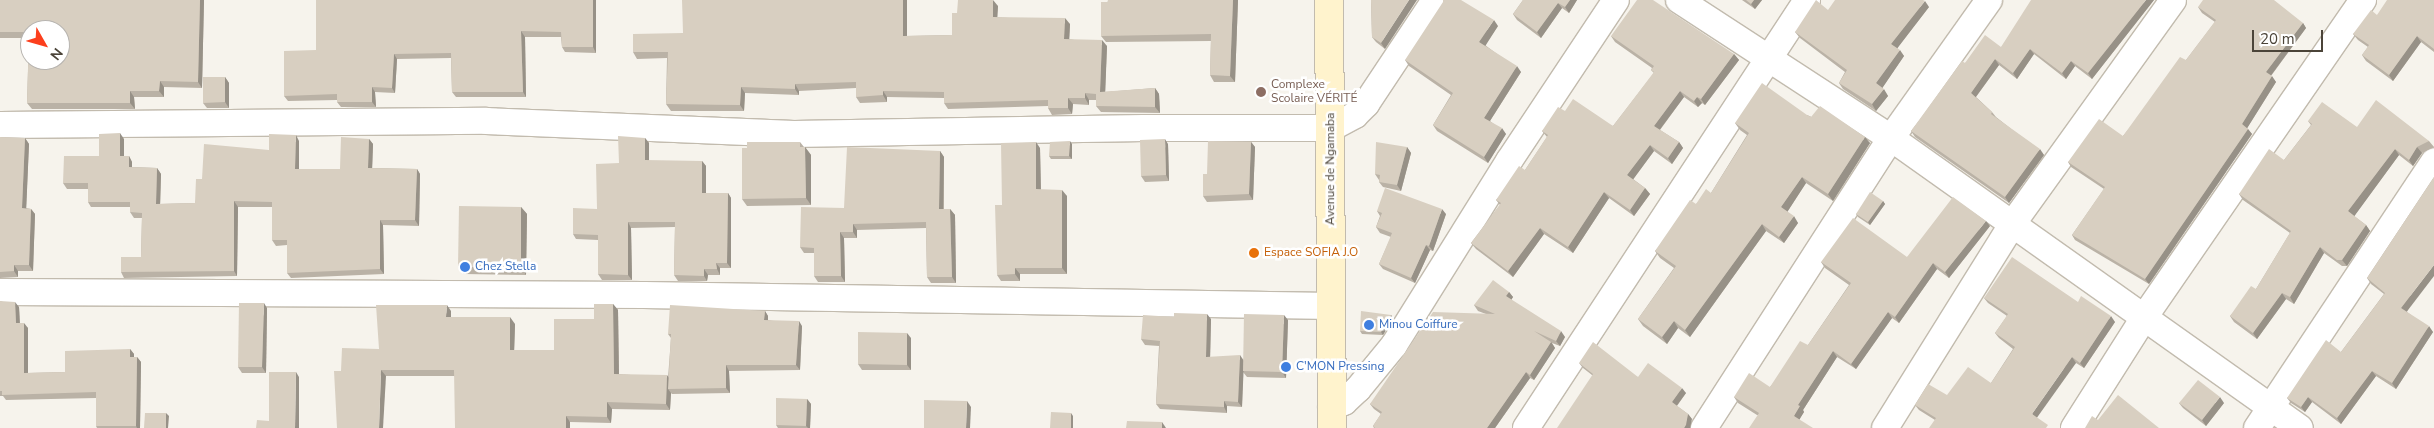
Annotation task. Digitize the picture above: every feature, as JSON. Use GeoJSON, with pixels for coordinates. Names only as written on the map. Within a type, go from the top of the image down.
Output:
{"type":"FeatureCollection","features":[{"type":"Feature","properties":{"kind":"main road","name":"Avenue de Ngamaba"},"geometry":{"type":"LineString","coordinates":[[1328,0],[1335,421]]}},
{"type":"Feature","properties":{"kind":"street"},"geometry":{"type":"LineString","coordinates":[[0,125],[486,120],[794,134],[1144,128],[1331,128],[1355,115],[1366,104],[1435,0]]}},
{"type":"Feature","properties":{"kind":"street"},"geometry":{"type":"LineString","coordinates":[[1335,421],[1344,402],[1358,389],[1394,345],[1509,161],[1616,0]]}},
{"type":"Feature","properties":{"kind":"street"},"geometry":{"type":"LineString","coordinates":[[1679,0],[1766,59],[1891,138],[2144,316],[2264,418],[2300,428]]}},
{"type":"Feature","properties":{"kind":"street"},"geometry":{"type":"LineString","coordinates":[[1526,428],[1766,59],[1807,0]]}},
{"type":"Feature","properties":{"kind":"street"},"geometry":{"type":"LineString","coordinates":[[1704,428],[1891,138],[1989,0]]}},
{"type":"Feature","properties":{"kind":"street"},"geometry":{"type":"LineString","coordinates":[[1885,428],[2013,223],[2173,0]]}},
{"type":"Feature","properties":{"kind":"street"},"geometry":{"type":"LineString","coordinates":[[2074,428],[2144,316],[2363,0]]}},
{"type":"Feature","properties":{"kind":"street"},"geometry":{"type":"LineString","coordinates":[[2264,418],[2434,162]]}},
{"type":"Feature","properties":{"kind":"street"},"geometry":{"type":"LineString","coordinates":[[0,292],[634,295],[1332,306]]}},
{"type":"Feature","properties":{"kind":"building"},"geometry":{"type":"Polygon","coordinates":[[[0,0],[200,0],[198,82],[160,81],[159,91],[130,91],[130,103],[27,103],[28,70],[70,70],[70,20],[20,20],[20,32],[0,32],[0,0]]]}},
{"type":"Feature","properties":{"kind":"building"},"geometry":{"type":"Polygon","coordinates":[[[316,0],[593,0],[593,47],[562,47],[561,32],[521,31],[523,92],[452,92],[451,53],[394,54],[392,88],[372,87],[372,102],[337,102],[337,94],[284,96],[284,51],[316,50],[316,0]]]}},
{"type":"Feature","properties":{"kind":"building"},"geometry":{"type":"Polygon","coordinates":[[[682,0],[903,0],[903,36],[952,35],[952,13],[957,13],[958,0],[993,0],[993,17],[1065,18],[1064,39],[1102,40],[1100,92],[1155,88],[1155,107],[1096,106],[1096,94],[1085,93],[1085,98],[1068,98],[1068,108],[1048,108],[1048,100],[944,103],[944,92],[883,91],[883,95],[856,97],[856,82],[795,84],[795,89],[741,87],[740,105],[666,104],[668,52],[633,52],[633,34],[683,33],[682,0]]]}},
{"type":"Feature","properties":{"kind":"building"},"geometry":{"type":"Polygon","coordinates":[[[1108,0],[1233,0],[1230,76],[1210,75],[1211,34],[1101,36],[1101,2],[1108,2],[1108,0]]]}},
{"type":"Feature","properties":{"kind":"building"},"geometry":{"type":"Polygon","coordinates":[[[1371,0],[1409,0],[1381,43],[1372,37],[1371,0]]]}},
{"type":"Feature","properties":{"kind":"building"},"geometry":{"type":"Polygon","coordinates":[[[1443,0],[1461,0],[1494,20],[1479,42],[1517,66],[1484,118],[1502,128],[1484,157],[1433,125],[1453,93],[1405,60],[1443,0]]]}},
{"type":"Feature","properties":{"kind":"building"},"geometry":{"type":"Polygon","coordinates":[[[1523,0],[1570,0],[1565,7],[1558,3],[1537,32],[1513,14],[1523,0]]]}},
{"type":"Feature","properties":{"kind":"building"},"geometry":{"type":"Polygon","coordinates":[[[1637,0],[1653,0],[1734,54],[1701,99],[1697,97],[1694,101],[1680,91],[1654,126],[1679,142],[1668,158],[1650,145],[1627,175],[1645,188],[1630,210],[1604,192],[1568,247],[1540,228],[1508,271],[1471,243],[1501,203],[1496,200],[1519,166],[1525,170],[1548,135],[1542,131],[1558,107],[1565,111],[1573,99],[1613,126],[1654,72],[1651,70],[1654,66],[1611,36],[1637,0]]]}},
{"type":"Feature","properties":{"kind":"building"},"geometry":{"type":"Polygon","coordinates":[[[1746,0],[1754,0],[1751,4],[1746,0]]]}},
{"type":"Feature","properties":{"kind":"building"},"geometry":{"type":"Polygon","coordinates":[[[1816,0],[1828,10],[1835,0],[1925,1],[1891,44],[1900,50],[1876,83],[1884,89],[1872,104],[1839,83],[1847,70],[1795,32],[1816,0]]]}},
{"type":"Feature","properties":{"kind":"building"},"geometry":{"type":"Polygon","coordinates":[[[2031,0],[2146,0],[2088,73],[2071,61],[2062,73],[2030,49],[2013,73],[1995,59],[1971,93],[1992,112],[1991,114],[2040,149],[2005,197],[1911,131],[1962,61],[1965,63],[1985,35],[2001,47],[2031,0]]]}},
{"type":"Feature","properties":{"kind":"building"},"geometry":{"type":"Polygon","coordinates":[[[2203,0],[2274,0],[2303,23],[2266,72],[2272,76],[2242,124],[2248,129],[2145,279],[2072,235],[2105,187],[2068,162],[2099,119],[2123,136],[2180,57],[2186,60],[2216,20],[2198,7],[2203,0]]]}},
{"type":"Feature","properties":{"kind":"building"},"geometry":{"type":"Polygon","coordinates":[[[2387,0],[2434,0],[2434,49],[2417,36],[2389,75],[2362,55],[2369,45],[2353,34],[2371,10],[2377,15],[2387,0]]]}},
{"type":"Feature","properties":{"kind":"building"},"geometry":{"type":"Polygon","coordinates":[[[203,77],[225,77],[225,102],[203,103],[203,77]]]}},
{"type":"Feature","properties":{"kind":"building"},"geometry":{"type":"Polygon","coordinates":[[[1762,83],[1807,115],[1811,117],[1820,106],[1865,137],[1828,194],[1802,177],[1781,207],[1794,216],[1779,237],[1762,224],[1685,330],[1674,321],[1662,337],[1638,319],[1676,266],[1655,251],[1690,200],[1696,204],[1706,189],[1711,193],[1749,133],[1735,123],[1762,83]]]}},
{"type":"Feature","properties":{"kind":"building"},"geometry":{"type":"Polygon","coordinates":[[[2376,100],[2429,141],[2417,147],[2409,160],[2395,149],[2348,211],[2366,225],[2342,260],[2337,260],[2320,247],[2290,297],[2282,293],[2253,333],[2230,316],[2251,286],[2256,289],[2291,231],[2239,194],[2269,149],[2284,160],[2312,124],[2308,121],[2322,102],[2357,127],[2376,100]]]}},
{"type":"Feature","properties":{"kind":"building"},"geometry":{"type":"Polygon","coordinates":[[[120,133],[120,156],[129,156],[129,167],[157,168],[156,204],[195,203],[196,179],[202,179],[204,144],[269,150],[269,134],[296,135],[295,169],[340,169],[341,137],[369,139],[368,168],[417,169],[415,220],[380,220],[380,269],[287,273],[287,240],[272,240],[272,202],[234,201],[234,271],[121,272],[121,257],[141,257],[142,213],[130,212],[130,202],[88,202],[88,183],[63,183],[64,156],[99,156],[99,134],[120,133]]]}},
{"type":"Feature","properties":{"kind":"building"},"geometry":{"type":"Polygon","coordinates":[[[618,136],[645,138],[645,160],[702,161],[702,193],[728,193],[727,263],[716,263],[717,269],[704,269],[704,276],[674,275],[675,222],[628,222],[628,275],[598,274],[598,235],[573,234],[573,208],[597,209],[596,164],[619,163],[618,136]]]}},
{"type":"Feature","properties":{"kind":"building"},"geometry":{"type":"Polygon","coordinates":[[[0,137],[25,138],[22,208],[31,209],[29,265],[14,265],[14,271],[0,272],[0,137]]]}},
{"type":"Feature","properties":{"kind":"building"},"geometry":{"type":"Polygon","coordinates":[[[1165,139],[1166,175],[1141,176],[1140,140],[1165,139]]]}},
{"type":"Feature","properties":{"kind":"building"},"geometry":{"type":"Polygon","coordinates":[[[1070,141],[1069,156],[1049,156],[1050,142],[1070,141]]]}},
{"type":"Feature","properties":{"kind":"building"},"geometry":{"type":"Polygon","coordinates":[[[1208,141],[1251,142],[1249,194],[1203,196],[1203,174],[1207,174],[1208,141]]]}},
{"type":"Feature","properties":{"kind":"building"},"geometry":{"type":"Polygon","coordinates":[[[747,142],[800,142],[800,147],[805,147],[806,198],[742,199],[742,148],[747,148],[747,142]]]}},
{"type":"Feature","properties":{"kind":"building"},"geometry":{"type":"Polygon","coordinates":[[[1036,142],[1036,189],[1062,190],[1062,268],[1015,268],[1015,274],[997,275],[995,205],[1002,205],[1001,143],[1036,142]]]}},
{"type":"Feature","properties":{"kind":"building"},"geometry":{"type":"Polygon","coordinates":[[[1376,142],[1407,147],[1397,185],[1379,182],[1380,175],[1375,174],[1376,142]]]}},
{"type":"Feature","properties":{"kind":"building"},"geometry":{"type":"Polygon","coordinates":[[[847,147],[940,151],[939,209],[950,209],[952,277],[927,277],[926,222],[853,224],[853,232],[840,232],[841,276],[814,276],[814,248],[800,247],[801,207],[844,208],[847,147]]]}},
{"type":"Feature","properties":{"kind":"building"},"geometry":{"type":"Polygon","coordinates":[[[2434,177],[2434,265],[2401,308],[2429,326],[2392,383],[2372,371],[2337,418],[2308,397],[2301,407],[2287,398],[2326,340],[2341,352],[2385,293],[2367,278],[2434,177]]]}},
{"type":"Feature","properties":{"kind":"building"},"geometry":{"type":"Polygon","coordinates":[[[1385,188],[1442,209],[1429,246],[1426,245],[1411,278],[1379,264],[1392,233],[1376,227],[1382,213],[1377,211],[1385,188]]]}},
{"type":"Feature","properties":{"kind":"building"},"geometry":{"type":"Polygon","coordinates":[[[1870,192],[1883,201],[1868,222],[1856,214],[1870,192]]]}},
{"type":"Feature","properties":{"kind":"building"},"geometry":{"type":"Polygon","coordinates":[[[1953,197],[1986,221],[1945,272],[1933,263],[1895,317],[1888,312],[1851,364],[1833,351],[1798,405],[1800,406],[1794,416],[1813,428],[1749,428],[1759,413],[1734,397],[1749,373],[1770,387],[1800,341],[1808,345],[1851,283],[1821,262],[1853,218],[1907,257],[1953,197]]]}},
{"type":"Feature","properties":{"kind":"building"},"geometry":{"type":"Polygon","coordinates":[[[459,206],[521,207],[521,267],[458,267],[459,206]]]}},
{"type":"Feature","properties":{"kind":"building"},"geometry":{"type":"Polygon","coordinates":[[[2012,257],[2078,302],[2081,296],[2111,316],[2080,363],[2072,357],[2032,414],[2048,425],[2046,428],[1929,428],[1936,418],[1915,405],[1928,384],[1947,395],[1968,367],[1991,383],[2015,347],[1995,333],[2008,314],[1984,298],[2012,257]]]}},
{"type":"Feature","properties":{"kind":"building"},"geometry":{"type":"Polygon","coordinates":[[[1493,280],[1509,292],[1506,296],[1561,331],[1556,341],[1534,331],[1551,342],[1530,375],[1526,372],[1487,428],[1375,428],[1373,426],[1382,412],[1370,404],[1433,312],[1495,314],[1474,305],[1493,280]]]}},
{"type":"Feature","properties":{"kind":"building"},"geometry":{"type":"Polygon","coordinates":[[[0,301],[15,302],[16,323],[24,323],[24,373],[65,372],[65,351],[130,349],[130,357],[137,357],[136,426],[96,426],[96,392],[2,395],[2,391],[0,391],[0,301]]]}},
{"type":"Feature","properties":{"kind":"building"},"geometry":{"type":"Polygon","coordinates":[[[239,303],[264,303],[262,367],[238,367],[239,303]]]}},
{"type":"Feature","properties":{"kind":"building"},"geometry":{"type":"Polygon","coordinates":[[[594,304],[613,304],[614,374],[667,375],[666,404],[607,402],[607,417],[566,416],[566,428],[455,428],[454,370],[381,370],[379,428],[337,428],[334,371],[341,371],[342,348],[379,349],[376,305],[447,305],[446,317],[510,317],[510,350],[554,350],[554,319],[594,319],[594,304]]]}},
{"type":"Feature","properties":{"kind":"building"},"geometry":{"type":"Polygon","coordinates":[[[670,305],[765,311],[764,320],[799,321],[796,365],[726,365],[726,388],[668,389],[671,334],[668,334],[670,305]]]}},
{"type":"Feature","properties":{"kind":"building"},"geometry":{"type":"Polygon","coordinates":[[[1361,311],[1391,315],[1381,332],[1360,331],[1361,311]]]}},
{"type":"Feature","properties":{"kind":"building"},"geometry":{"type":"Polygon","coordinates":[[[1174,313],[1207,314],[1206,357],[1240,355],[1238,402],[1224,401],[1224,407],[1156,404],[1160,341],[1141,339],[1143,315],[1174,317],[1174,313]]]}},
{"type":"Feature","properties":{"kind":"building"},"geometry":{"type":"Polygon","coordinates":[[[1244,314],[1284,315],[1282,372],[1243,371],[1244,314]]]}},
{"type":"Feature","properties":{"kind":"building"},"geometry":{"type":"Polygon","coordinates":[[[858,332],[907,333],[907,365],[858,364],[858,332]]]}},
{"type":"Feature","properties":{"kind":"building"},"geometry":{"type":"Polygon","coordinates":[[[1593,342],[1638,377],[1648,363],[1682,388],[1672,402],[1688,414],[1684,428],[1557,428],[1593,374],[1579,363],[1593,342]]]}},
{"type":"Feature","properties":{"kind":"building"},"geometry":{"type":"Polygon","coordinates":[[[269,372],[296,372],[295,428],[256,428],[257,420],[269,421],[269,372]]]}},
{"type":"Feature","properties":{"kind":"building"},"geometry":{"type":"Polygon","coordinates":[[[2198,380],[2220,397],[2202,420],[2179,403],[2198,380]]]}},
{"type":"Feature","properties":{"kind":"building"},"geometry":{"type":"Polygon","coordinates":[[[2118,395],[2159,428],[2085,428],[2092,416],[2098,420],[2118,395]]]}},
{"type":"Feature","properties":{"kind":"building"},"geometry":{"type":"Polygon","coordinates":[[[776,398],[807,399],[806,426],[776,425],[776,398]]]}},
{"type":"Feature","properties":{"kind":"building"},"geometry":{"type":"Polygon","coordinates":[[[924,400],[967,401],[966,428],[924,428],[924,400]]]}},
{"type":"Feature","properties":{"kind":"building"},"geometry":{"type":"Polygon","coordinates":[[[1051,412],[1071,413],[1071,428],[1050,428],[1051,412]]]}},
{"type":"Feature","properties":{"kind":"building"},"geometry":{"type":"Polygon","coordinates":[[[145,413],[166,413],[166,428],[144,428],[145,413]]]}},
{"type":"Feature","properties":{"kind":"building"},"geometry":{"type":"Polygon","coordinates":[[[1127,421],[1162,422],[1162,428],[1126,428],[1127,421]]]}},
{"type":"Feature","properties":{"kind":"place","name":"Complexe Scolaire VÉRITÉ"},"geometry":{"type":"Point","coordinates":[1261,92]}},
{"type":"Feature","properties":{"kind":"place","name":"Espace SOFIA J.O"},"geometry":{"type":"Point","coordinates":[1254,253]}},
{"type":"Feature","properties":{"kind":"place","name":"Chez Stella"},"geometry":{"type":"Point","coordinates":[465,267]}},
{"type":"Feature","properties":{"kind":"place","name":"Minou Coiffure"},"geometry":{"type":"Point","coordinates":[1369,325]}},
{"type":"Feature","properties":{"kind":"place","name":"C'MON Pressing"},"geometry":{"type":"Point","coordinates":[1286,367]}}]}
